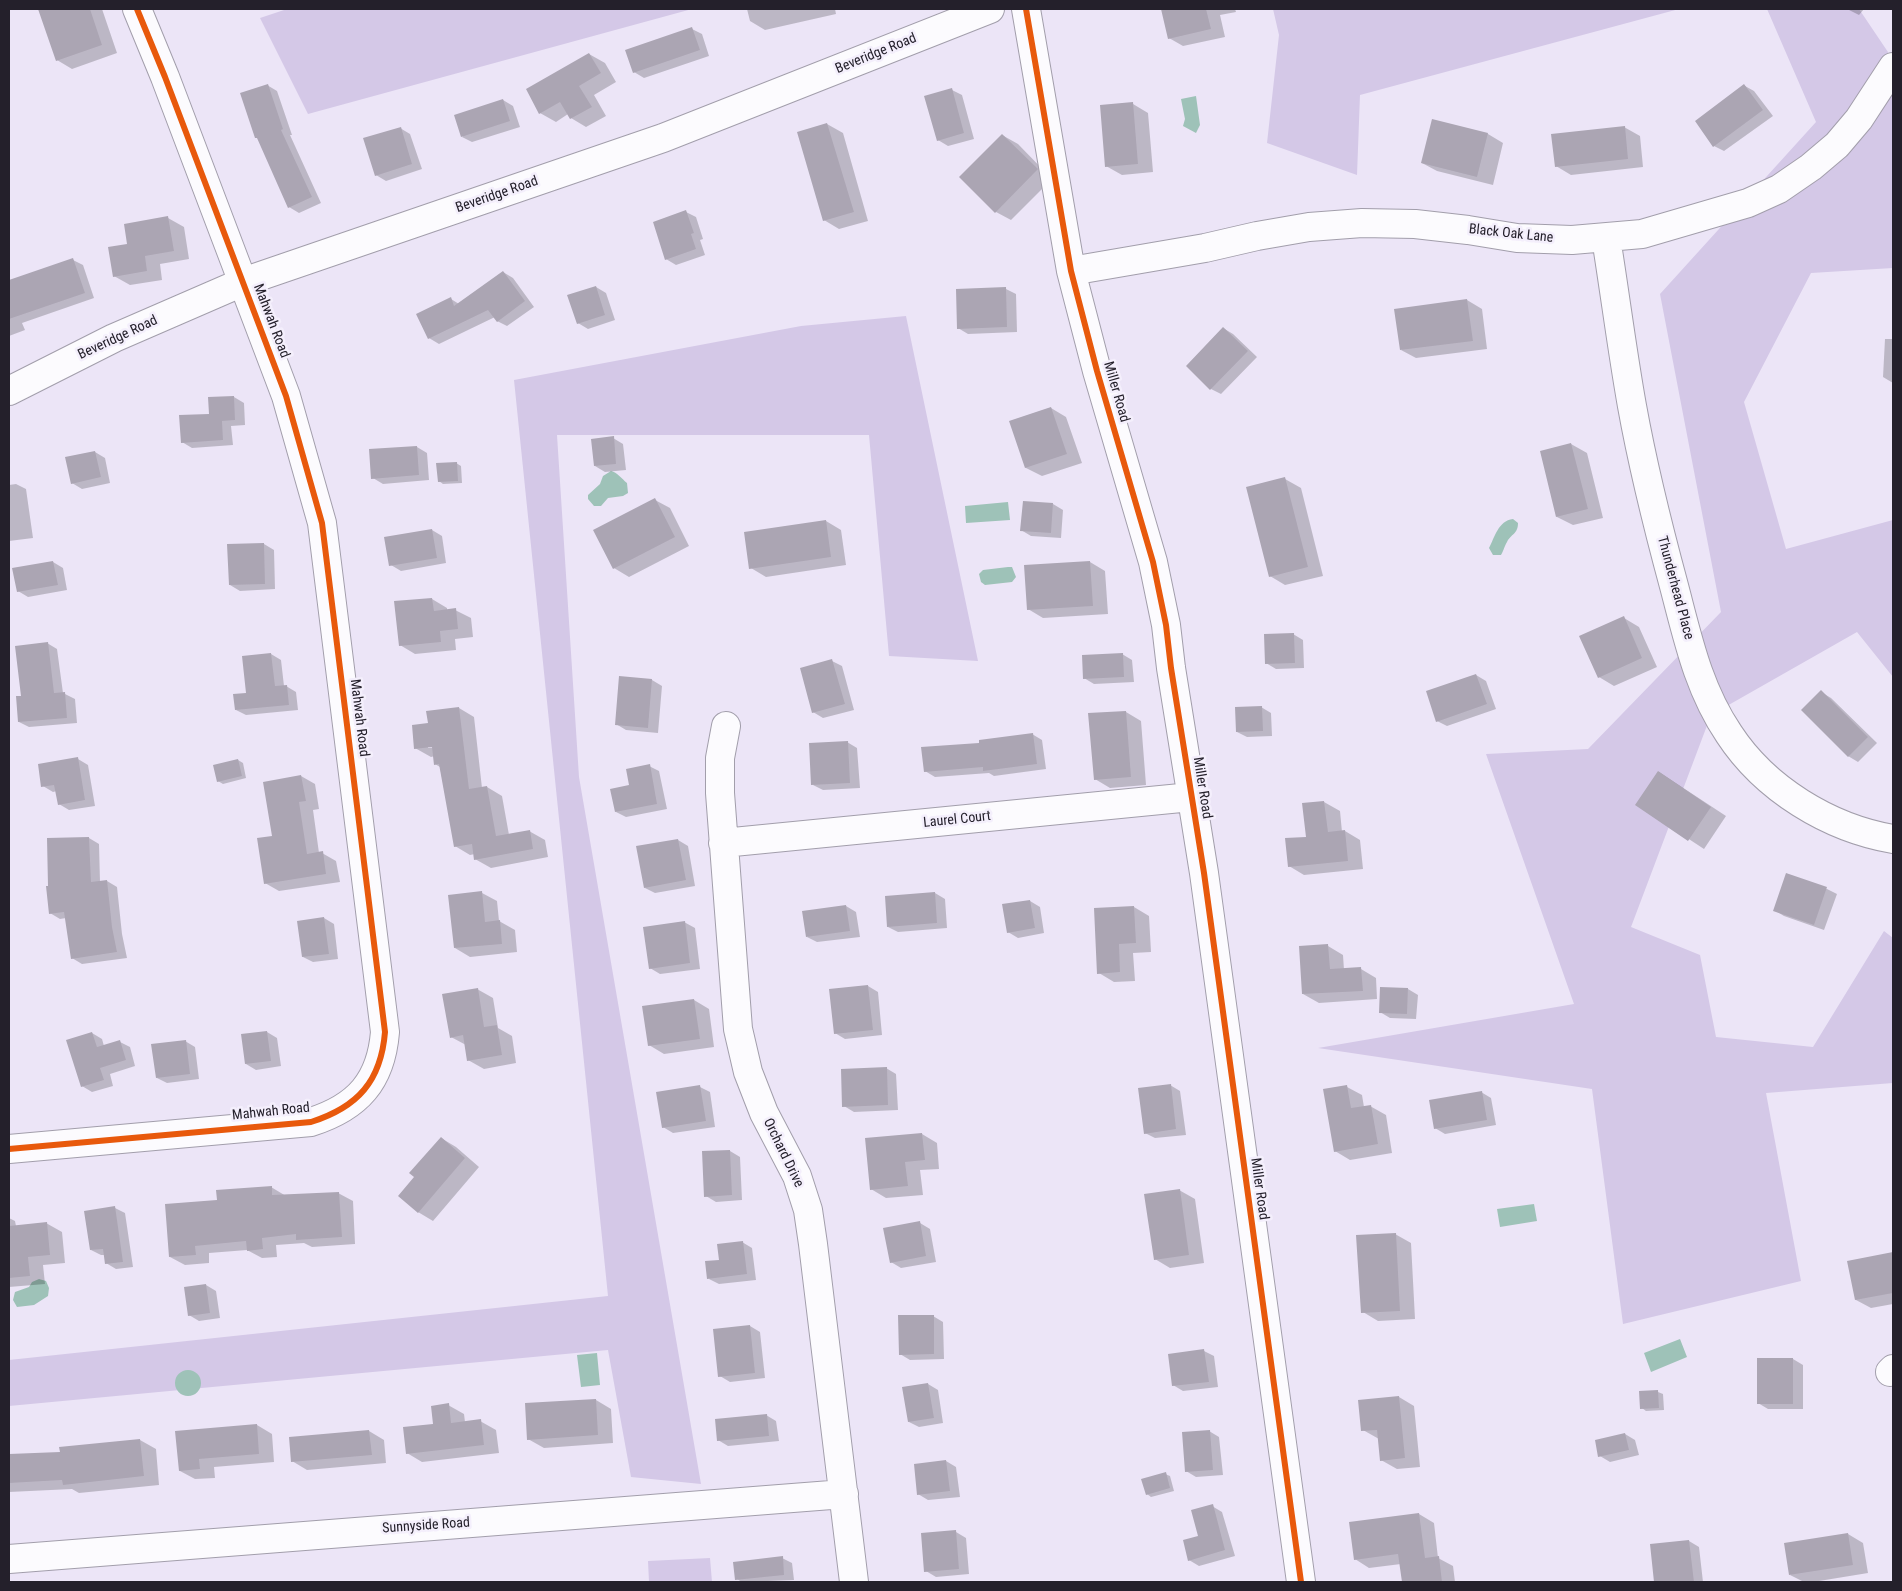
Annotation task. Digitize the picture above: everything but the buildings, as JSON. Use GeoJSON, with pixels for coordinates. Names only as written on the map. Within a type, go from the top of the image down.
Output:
{"type":"FeatureCollection","features":[{"type":"Feature","properties":{"kind":"street","name":"Mahwah Road"},"geometry":{"type":"LineString","coordinates":[[9,1149],[311,1122],[331,1116],[349,1105],[366,1088],[376,1072],[384,1051],[384,1022],[322,523],[286,396],[165,77],[137,9]]}},
{"type":"Feature","properties":{"kind":"street","name":"Beveridge Road"},"geometry":{"type":"LineString","coordinates":[[9,391],[114,338],[243,282],[663,138],[990,9]]}},
{"type":"Feature","properties":{"kind":"street","name":"Miller Road"},"geometry":{"type":"LineString","coordinates":[[1026,9],[1071,271],[1096,371],[1153,562],[1166,625],[1205,883],[1301,1582]]}},
{"type":"Feature","properties":{"kind":"street","name":"Black Oak Lane"},"geometry":{"type":"LineString","coordinates":[[1071,271],[1205,248],[1257,236],[1300,229],[1362,224],[1415,224],[1517,238],[1572,240],[1606,238],[1650,231],[1748,203],[1779,188],[1811,167],[1837,145],[1859,119],[1893,67]]}},
{"type":"Feature","properties":{"kind":"street","name":"Thunderhead Place"},"geometry":{"type":"LineString","coordinates":[[1606,238],[1632,406],[1658,525],[1697,672],[1711,705],[1730,736],[1779,788],[1809,808],[1845,826],[1893,839]]}},
{"type":"Feature","properties":{"kind":"street","name":"Orchard Drive"},"geometry":{"type":"LineString","coordinates":[[726,726],[720,758],[723,843],[738,1029],[751,1080],[764,1113],[797,1176],[808,1210],[854,1582]]}},
{"type":"Feature","properties":{"kind":"street","name":"Laurel Court"},"geometry":{"type":"LineString","coordinates":[[723,843],[1191,797]]}},
{"type":"Feature","properties":{"kind":"street","name":"Sunnyside Road"},"geometry":{"type":"LineString","coordinates":[[9,1559],[844,1494]]}},
{"type":"Feature","properties":{"kind":"shaded area"},"geometry":{"type":"Polygon","coordinates":[[[287,9],[692,9],[308,114],[260,18],[287,9]]]}},
{"type":"Feature","properties":{"kind":"shaded area"},"geometry":{"type":"Polygon","coordinates":[[[1273,9],[1679,9],[1360,95],[1357,175],[1267,143],[1279,35],[1273,9]]]}},
{"type":"Feature","properties":{"kind":"shaded area"},"geometry":{"type":"Polygon","coordinates":[[[1767,9],[1859,9],[1890,55],[1893,56],[1893,268],[1811,273],[1744,402],[1786,549],[1893,520],[1893,677],[1857,632],[1711,715],[1631,927],[1700,955],[1716,1037],[1813,1047],[1884,931],[1893,938],[1893,1083],[1766,1093],[1801,1281],[1623,1324],[1592,1089],[1318,1048],[1574,1004],[1486,754],[1588,749],[1721,612],[1660,294],[1816,122],[1767,9]]]}},
{"type":"Feature","properties":{"kind":"shaded area"},"geometry":{"type":"Polygon","coordinates":[[[1196,96],[1200,125],[1196,133],[1183,126],[1185,119],[1181,99],[1196,96]]]}},
{"type":"Feature","properties":{"kind":"shaded area"},"geometry":{"type":"Polygon","coordinates":[[[906,316],[978,661],[889,656],[869,435],[557,435],[579,777],[701,1484],[631,1477],[608,1350],[9,1406],[9,1360],[608,1296],[514,380],[801,326],[906,316]]]}},
{"type":"Feature","properties":{"kind":"shaded area"},"geometry":{"type":"Polygon","coordinates":[[[611,471],[627,483],[628,493],[623,496],[608,498],[601,506],[594,506],[588,499],[588,495],[600,484],[603,476],[611,471]]]}},
{"type":"Feature","properties":{"kind":"shaded area"},"geometry":{"type":"Polygon","coordinates":[[[1008,502],[1010,520],[966,523],[965,506],[1008,502]]]}},
{"type":"Feature","properties":{"kind":"shaded area"},"geometry":{"type":"Polygon","coordinates":[[[1513,519],[1518,523],[1517,529],[1509,539],[1501,555],[1493,555],[1489,548],[1500,526],[1513,519]]]}},
{"type":"Feature","properties":{"kind":"shaded area"},"geometry":{"type":"Polygon","coordinates":[[[1012,567],[1016,577],[1012,582],[985,585],[981,582],[979,574],[983,570],[1012,567]]]}},
{"type":"Feature","properties":{"kind":"shaded area"},"geometry":{"type":"Polygon","coordinates":[[[1534,1204],[1537,1221],[1500,1227],[1497,1209],[1534,1204]]]}},
{"type":"Feature","properties":{"kind":"shaded area"},"geometry":{"type":"Polygon","coordinates":[[[39,1279],[46,1281],[49,1288],[48,1296],[34,1305],[17,1307],[13,1300],[15,1292],[29,1287],[32,1282],[39,1279]]]}},
{"type":"Feature","properties":{"kind":"shaded area"},"geometry":{"type":"Polygon","coordinates":[[[1680,1339],[1687,1357],[1651,1372],[1644,1353],[1680,1339]]]}},
{"type":"Feature","properties":{"kind":"shaded area"},"geometry":{"type":"Polygon","coordinates":[[[597,1353],[600,1385],[581,1387],[577,1355],[597,1353]]]}},
{"type":"Feature","properties":{"kind":"shaded area"},"geometry":{"type":"Polygon","coordinates":[[[188,1370],[197,1374],[201,1383],[197,1392],[188,1396],[179,1392],[175,1383],[179,1374],[188,1370]]]}},
{"type":"Feature","properties":{"kind":"shaded area"},"geometry":{"type":"Polygon","coordinates":[[[710,1558],[712,1582],[649,1582],[648,1561],[710,1558]]]}},
{"type":"Feature","properties":{"kind":"cycle path"},"geometry":{"type":"LineString","coordinates":[[9,1149],[311,1122],[328,1116],[342,1108],[364,1090],[378,1065],[383,1049],[385,1032],[322,523],[286,396],[165,77],[137,9]]}},
{"type":"Feature","properties":{"kind":"cycle path"},"geometry":{"type":"LineString","coordinates":[[1026,9],[1071,271],[1097,371],[1153,562],[1166,625],[1171,668],[1204,873],[1301,1582]]}}]}
